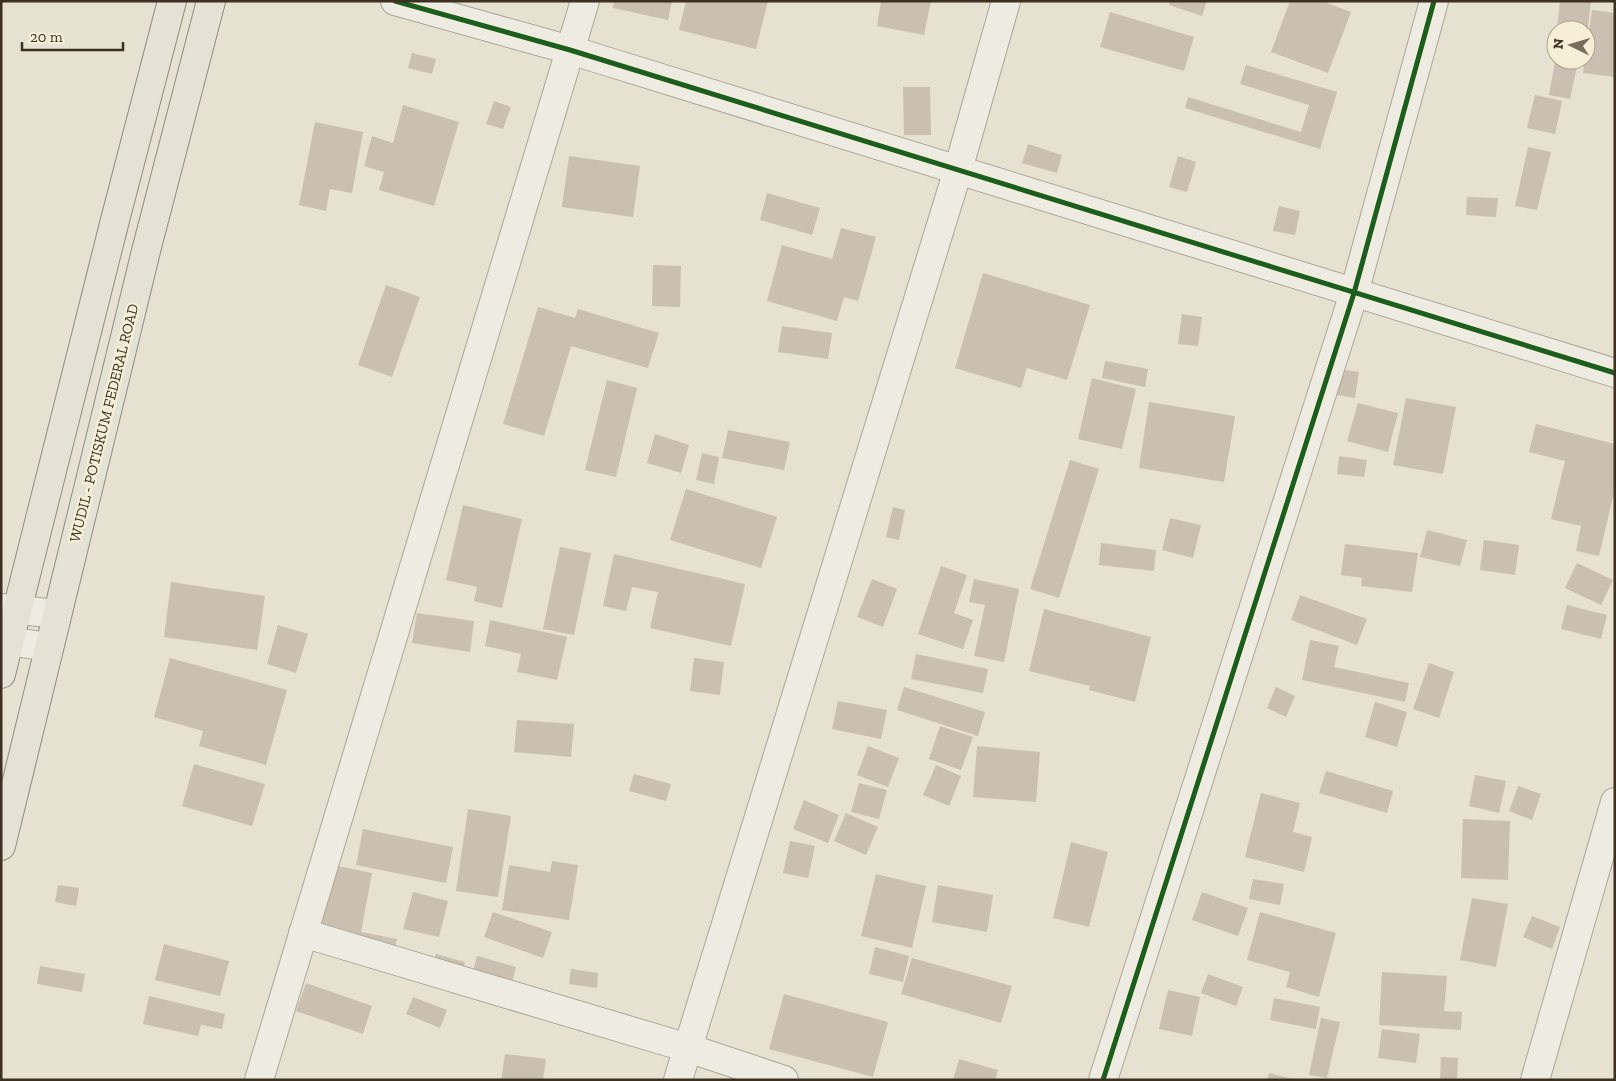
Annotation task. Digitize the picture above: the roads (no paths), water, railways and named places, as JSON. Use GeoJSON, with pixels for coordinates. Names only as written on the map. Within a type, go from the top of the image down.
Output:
{"type":"FeatureCollection","features":[{"type":"Feature","properties":{"kind":"main road"},"geometry":{"type":"LineString","coordinates":[[1,674],[9,608],[114,224],[172,1]]}},
{"type":"Feature","properties":{"kind":"main road","name":"WUDIL - POTISKUM FEDERAL ROAD"},"geometry":{"type":"LineString","coordinates":[[1,846],[56,614],[210,1]]}},
{"type":"Feature","properties":{"kind":"street"},"geometry":{"type":"LineString","coordinates":[[395,1],[570,50],[1615,373]]}},
{"type":"Feature","properties":{"kind":"street"},"geometry":{"type":"LineString","coordinates":[[259,1080],[585,1]]}},
{"type":"Feature","properties":{"kind":"street"},"geometry":{"type":"LineString","coordinates":[[678,1080],[958,170],[1006,1]]}},
{"type":"Feature","properties":{"kind":"street"},"geometry":{"type":"LineString","coordinates":[[1103,1080],[1354,293],[1434,1]]}},
{"type":"Feature","properties":{"kind":"street"},"geometry":{"type":"LineString","coordinates":[[9,608],[56,614]]}},
{"type":"Feature","properties":{"kind":"street"},"geometry":{"type":"LineString","coordinates":[[5,640],[49,646]]}},
{"type":"Feature","properties":{"kind":"street"},"geometry":{"type":"LineString","coordinates":[[1535,1080],[1615,802]]}},
{"type":"Feature","properties":{"kind":"street"},"geometry":{"type":"LineString","coordinates":[[303,933],[688,1048],[784,1080]]}}]}
